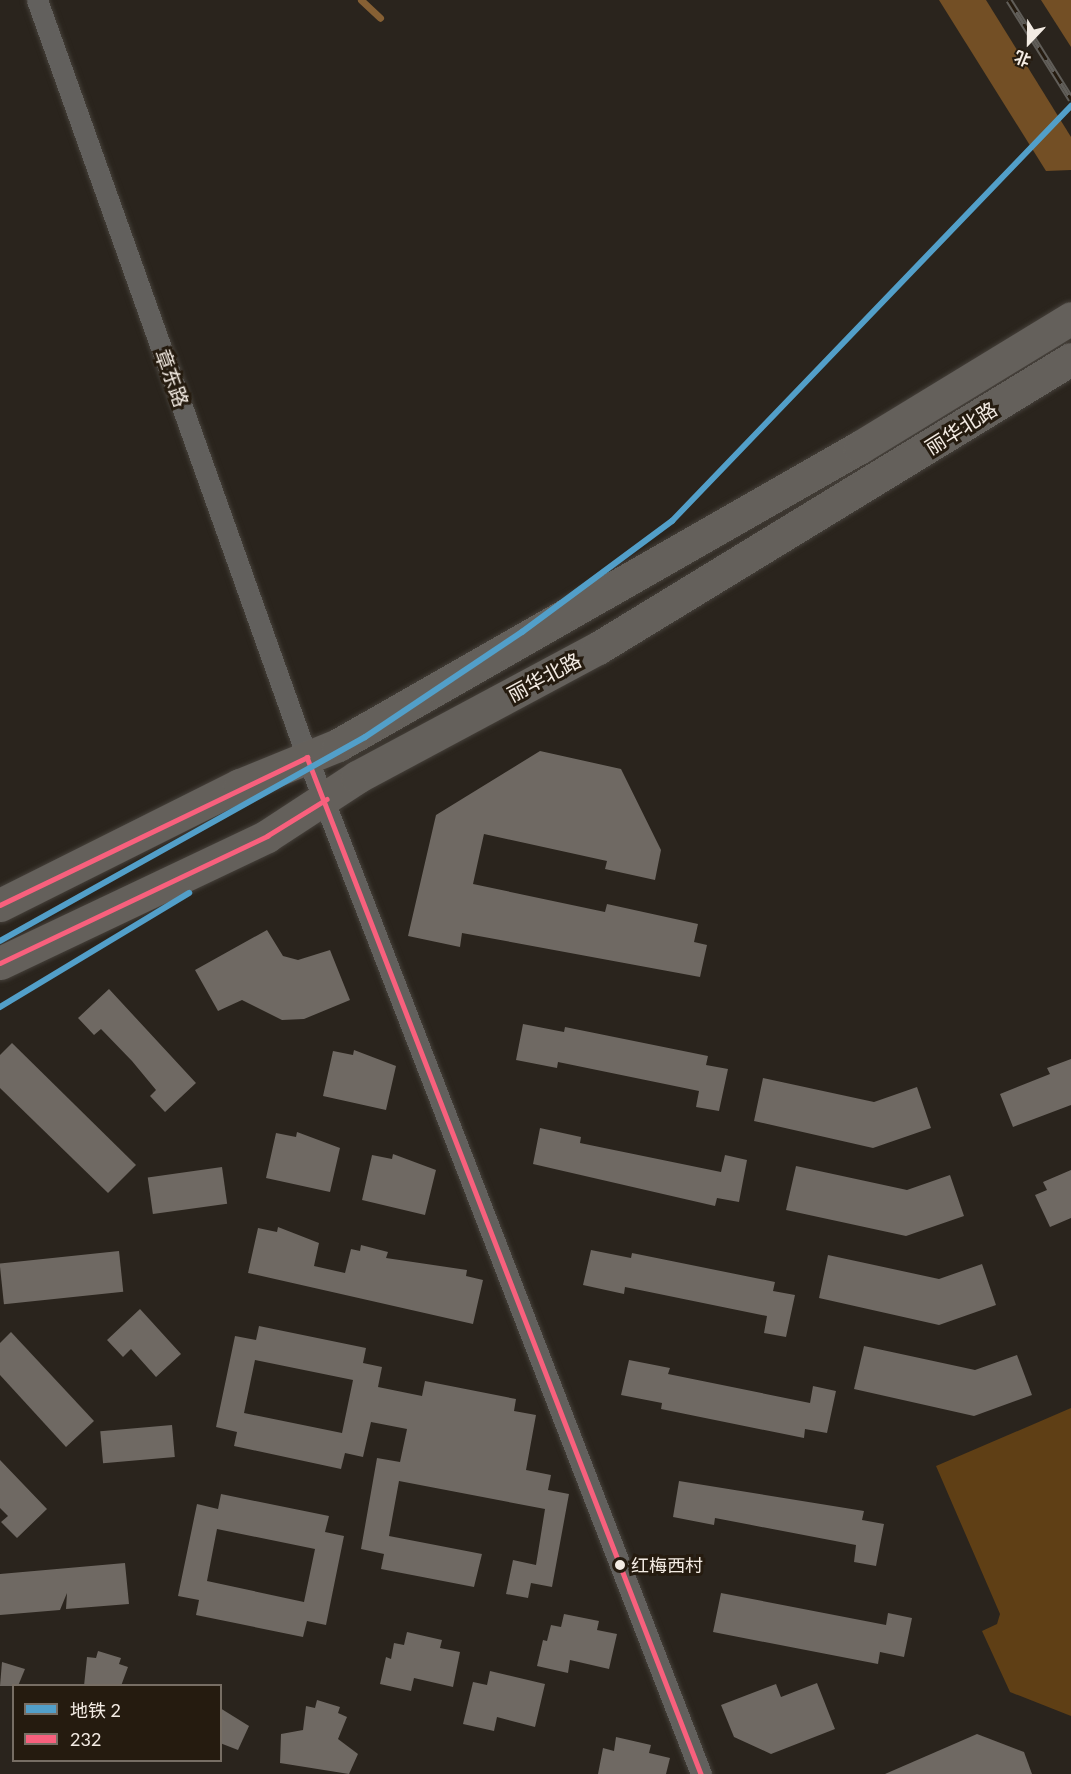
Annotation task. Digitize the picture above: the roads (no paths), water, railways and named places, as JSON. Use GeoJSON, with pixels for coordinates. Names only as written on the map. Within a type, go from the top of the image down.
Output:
{"type":"FeatureCollection","features":[{"type":"Feature","properties":{"kind":"main road","name":"丽华北路"},"geometry":{"type":"LineString","coordinates":[[0,905],[308,757],[575,612],[1071,318]]}},
{"type":"Feature","properties":{"kind":"main road","name":"丽华北路"},"geometry":{"type":"LineString","coordinates":[[0,963],[267,836],[327,799],[357,777],[598,648],[1071,359]]}},
{"type":"Feature","properties":{"kind":"street","name":"章东路"},"geometry":{"type":"LineString","coordinates":[[37,0],[308,757],[327,799],[702,1774]]}},
{"type":"Feature","properties":{"kind":"waterway"},"geometry":{"type":"LineString","coordinates":[[361,0],[380,18]]}},
{"type":"Feature","properties":{"kind":"railway"},"geometry":{"type":"LineString","coordinates":[[1009,0],[1071,99]]}},
{"type":"Feature","properties":{"kind":"metro line","name":"2"},"geometry":{"type":"LineString","coordinates":[[0,941],[365,737],[522,632],[672,521],[1071,106]]}},
{"type":"Feature","properties":{"kind":"metro line","name":"2"},"geometry":{"type":"LineString","coordinates":[[0,1007],[189,893]]}},
{"type":"Feature","properties":{"kind":"place","name":"红梅西村"},"geometry":{"type":"Point","coordinates":[620,1565]}}]}
